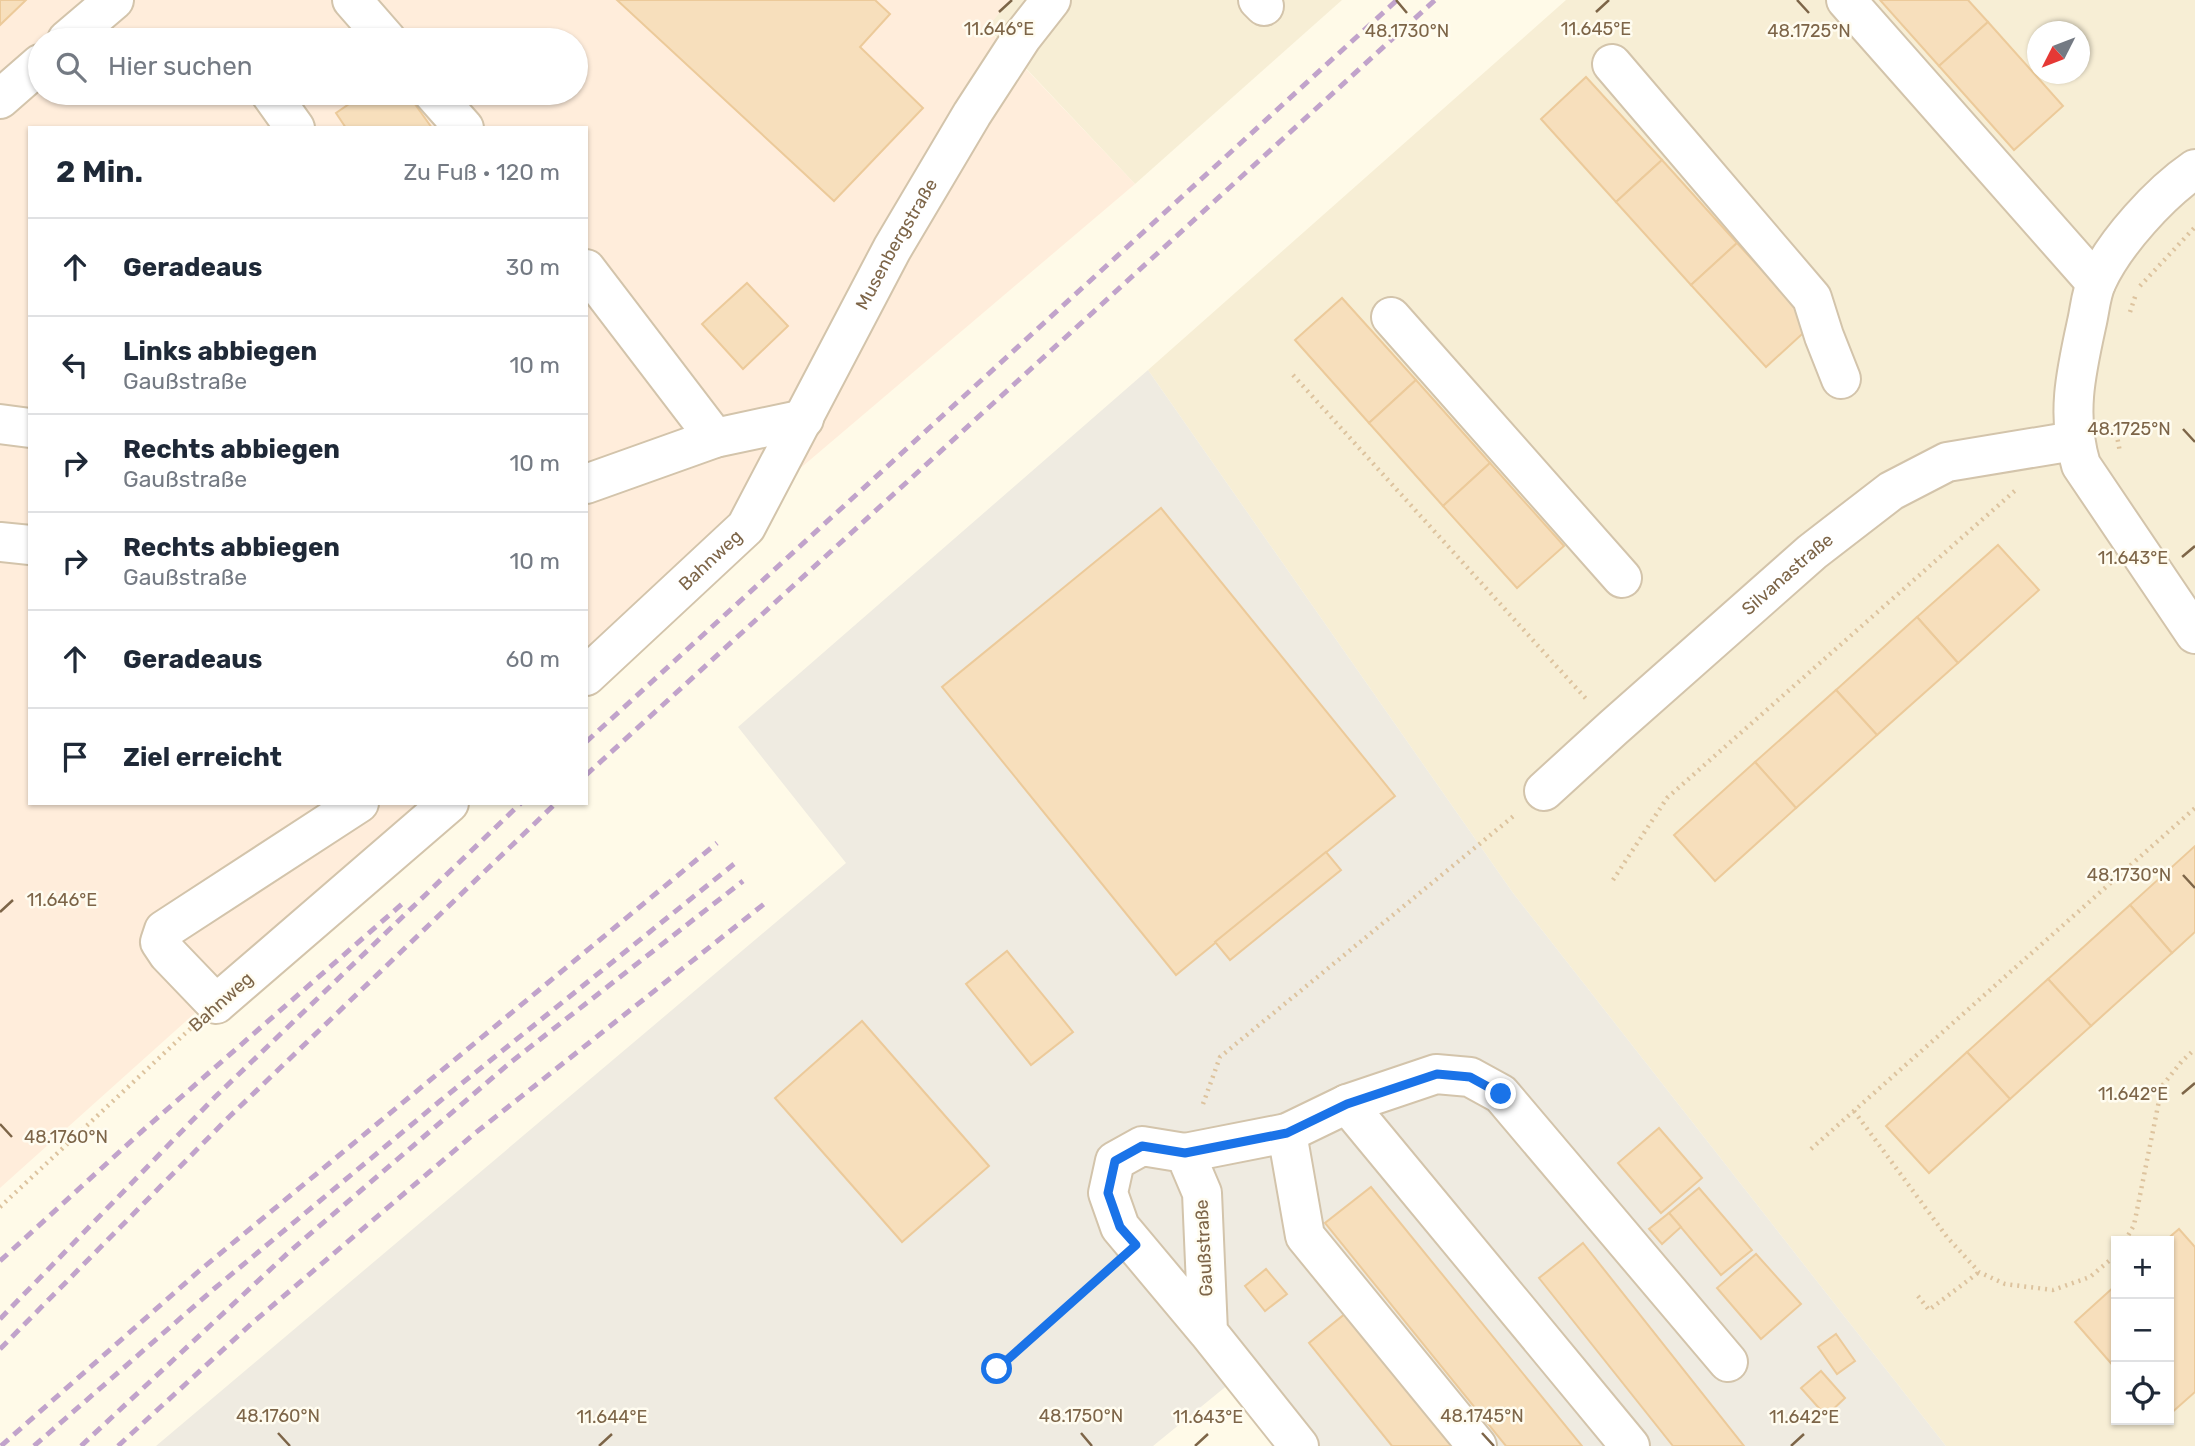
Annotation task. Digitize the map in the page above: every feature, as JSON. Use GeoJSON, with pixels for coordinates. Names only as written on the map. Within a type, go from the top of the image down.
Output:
{"type":"FeatureCollection","features":[{"type":"Feature","properties":{"kind":"street"},"geometry":{"type":"LineString","coordinates":[[81,28],[114,0]]}},
{"type":"Feature","properties":{"kind":"street"},"geometry":{"type":"LineString","coordinates":[[352,0],[376,28]]}},
{"type":"Feature","properties":{"kind":"street","name":"Musenbergstraße"},"geometry":{"type":"LineString","coordinates":[[804,419],[892,249],[972,114],[1022,37],[1051,0]]}},
{"type":"Feature","properties":{"kind":"street"},"geometry":{"type":"LineString","coordinates":[[1846,0],[2096,283]]}},
{"type":"Feature","properties":{"kind":"street"},"geometry":{"type":"LineString","coordinates":[[1612,64],[1812,298],[1841,379]]}},
{"type":"Feature","properties":{"kind":"street"},"geometry":{"type":"LineString","coordinates":[[0,99],[28,74]]}},
{"type":"Feature","properties":{"kind":"street"},"geometry":{"type":"LineString","coordinates":[[279,105],[294,126]]}},
{"type":"Feature","properties":{"kind":"street"},"geometry":{"type":"LineString","coordinates":[[444,105],[462,126]]}},
{"type":"Feature","properties":{"kind":"street"},"geometry":{"type":"LineString","coordinates":[[2195,169],[2180,179],[2118,243],[2096,283],[2074,382],[2056,445],[2081,465],[2195,634]]}},
{"type":"Feature","properties":{"kind":"street"},"geometry":{"type":"LineString","coordinates":[[588,272],[715,438]]}},
{"type":"Feature","properties":{"kind":"street"},"geometry":{"type":"LineString","coordinates":[[1391,317],[1622,578]]}},
{"type":"Feature","properties":{"kind":"street"},"geometry":{"type":"LineString","coordinates":[[588,483],[715,438],[804,419]]}},
{"type":"Feature","properties":{"kind":"street","name":"Bahnweg"},"geometry":{"type":"LineString","coordinates":[[588,674],[746,527],[804,419]]}},
{"type":"Feature","properties":{"kind":"street"},"geometry":{"type":"LineString","coordinates":[[0,424],[28,428]]}},
{"type":"Feature","properties":{"kind":"street","name":"Silvanastraße"},"geometry":{"type":"LineString","coordinates":[[1545,791],[1812,552],[1892,491],[1947,462],[2056,445]]}},
{"type":"Feature","properties":{"kind":"street"},"geometry":{"type":"LineString","coordinates":[[0,542],[28,545]]}},
{"type":"Feature","properties":{"kind":"street"},"geometry":{"type":"LineString","coordinates":[[216,1004],[168,954],[160,942],[163,930],[356,805]]}},
{"type":"Feature","properties":{"kind":"street","name":"Bahnweg"},"geometry":{"type":"LineString","coordinates":[[216,1004],[447,805]]}},
{"type":"Feature","properties":{"kind":"street"},"geometry":{"type":"LineString","coordinates":[[1185,1153],[1287,1133],[1347,1104],[1437,1074],[1470,1077],[1501,1094],[1728,1362]]}},
{"type":"Feature","properties":{"kind":"street"},"geometry":{"type":"LineString","coordinates":[[1347,1104],[1630,1446]]}},
{"type":"Feature","properties":{"kind":"street"},"geometry":{"type":"LineString","coordinates":[[1287,1133],[1305,1236],[1477,1446]]}},
{"type":"Feature","properties":{"kind":"street","name":"Gaußstraße"},"geometry":{"type":"LineString","coordinates":[[1208,1332],[1202,1193],[1185,1153],[1142,1146],[1115,1161],[1108,1193],[1120,1227],[1299,1446]]}},
{"type":"Feature","properties":{"kind":"path"},"geometry":{"type":"LineString","coordinates":[[2126,324],[2137,289],[2195,227]]}},
{"type":"Feature","properties":{"kind":"path"},"geometry":{"type":"LineString","coordinates":[[1293,375],[1613,728]]}},
{"type":"Feature","properties":{"kind":"path"},"geometry":{"type":"LineString","coordinates":[[2113,419],[2120,453]]}},
{"type":"Feature","properties":{"kind":"path"},"geometry":{"type":"LineString","coordinates":[[1613,880],[1667,798],[2021,486],[2056,445]]}},
{"type":"Feature","properties":{"kind":"path"},"geometry":{"type":"LineString","coordinates":[[1203,1104],[1220,1057],[1462,855],[1545,791]]}},
{"type":"Feature","properties":{"kind":"path"},"geometry":{"type":"LineString","coordinates":[[1811,1149],[2195,808]]}},
{"type":"Feature","properties":{"kind":"path","name":"Bahnweg"},"geometry":{"type":"LineString","coordinates":[[0,1208],[216,1004]]}},
{"type":"Feature","properties":{"kind":"path"},"geometry":{"type":"LineString","coordinates":[[2128,1236],[2134,1225],[2162,1086],[2195,1049]]}},
{"type":"Feature","properties":{"kind":"path"},"geometry":{"type":"LineString","coordinates":[[1854,1111],[1947,1237],[1979,1272],[2005,1284],[2053,1290],[2090,1277],[2111,1259]]}},
{"type":"Feature","properties":{"kind":"path"},"geometry":{"type":"LineString","coordinates":[[997,1369],[1136,1245]]}},
{"type":"Feature","properties":{"kind":"path"},"geometry":{"type":"LineString","coordinates":[[1919,1296],[1929,1310],[1979,1272]]}},
{"type":"Feature","properties":{"kind":"shaded area"},"geometry":{"type":"Polygon","coordinates":[[[0,0],[1010,0],[987,28],[1135,184],[738,521],[588,660],[588,126],[28,126],[28,805],[427,805],[0,1188],[0,0]]]}},
{"type":"Feature","properties":{"kind":"shaded area"},"geometry":{"type":"Polygon","coordinates":[[[1010,0],[1342,0],[1135,184],[987,27],[1010,0]]]}},
{"type":"Feature","properties":{"kind":"shaded area"},"geometry":{"type":"Polygon","coordinates":[[[1566,0],[2195,0],[2195,1446],[1946,1446],[1513,893],[1148,370],[1566,0]]]}},
{"type":"Feature","properties":{"kind":"shaded area"},"geometry":{"type":"Polygon","coordinates":[[[1148,370],[1513,893],[1946,1446],[1275,1446],[1229,1384],[1153,1446],[156,1446],[846,863],[738,727],[1148,370]]]}},
{"type":"Feature","properties":{"kind":"building"},"geometry":{"type":"Polygon","coordinates":[[[0,0],[26,0],[0,25],[0,0]]]}},
{"type":"Feature","properties":{"kind":"building"},"geometry":{"type":"Polygon","coordinates":[[[617,0],[875,0],[890,14],[860,47],[923,108],[834,201],[617,0]]]}},
{"type":"Feature","properties":{"kind":"building"},"geometry":{"type":"Polygon","coordinates":[[[1880,0],[1968,0],[1988,22],[1939,66],[1880,0]]]}},
{"type":"Feature","properties":{"kind":"building"},"geometry":{"type":"Polygon","coordinates":[[[1988,22],[2027,66],[2027,84],[2043,84],[2063,106],[2014,150],[1939,66],[1988,22]]]}},
{"type":"Feature","properties":{"kind":"building"},"geometry":{"type":"Polygon","coordinates":[[[1586,77],[1662,160],[1616,202],[1541,119],[1586,77]]]}},
{"type":"Feature","properties":{"kind":"building"},"geometry":{"type":"Polygon","coordinates":[[[348,105],[416,105],[431,126],[345,126],[336,113],[348,105]]]}},
{"type":"Feature","properties":{"kind":"building"},"geometry":{"type":"Polygon","coordinates":[[[1662,160],[1737,243],[1691,285],[1616,202],[1662,160]]]}},
{"type":"Feature","properties":{"kind":"building"},"geometry":{"type":"Polygon","coordinates":[[[1737,243],[1812,325],[1766,367],[1691,285],[1737,243]]]}},
{"type":"Feature","properties":{"kind":"building"},"geometry":{"type":"Polygon","coordinates":[[[747,283],[788,326],[743,369],[702,324],[747,283]]]}},
{"type":"Feature","properties":{"kind":"building"},"geometry":{"type":"Polygon","coordinates":[[[1342,298],[1416,380],[1369,423],[1295,340],[1342,298]]]}},
{"type":"Feature","properties":{"kind":"building"},"geometry":{"type":"Polygon","coordinates":[[[1416,380],[1490,463],[1443,506],[1369,423],[1416,380]]]}},
{"type":"Feature","properties":{"kind":"building"},"geometry":{"type":"Polygon","coordinates":[[[1490,463],[1564,546],[1517,588],[1443,506],[1490,463]]]}},
{"type":"Feature","properties":{"kind":"building"},"geometry":{"type":"Polygon","coordinates":[[[1161,508],[1395,796],[1176,975],[942,687],[1161,508]]]}},
{"type":"Feature","properties":{"kind":"building"},"geometry":{"type":"Polygon","coordinates":[[[1998,545],[2039,590],[1958,663],[1917,617],[1998,545]]]}},
{"type":"Feature","properties":{"kind":"building"},"geometry":{"type":"Polygon","coordinates":[[[1917,617],[1958,663],[1877,735],[1836,690],[1917,617]]]}},
{"type":"Feature","properties":{"kind":"building"},"geometry":{"type":"Polygon","coordinates":[[[1836,690],[1877,735],[1796,808],[1755,762],[1836,690]]]}},
{"type":"Feature","properties":{"kind":"building"},"geometry":{"type":"Polygon","coordinates":[[[1755,762],[1796,808],[1715,881],[1674,835],[1755,762]]]}},
{"type":"Feature","properties":{"kind":"building"},"geometry":{"type":"Polygon","coordinates":[[[2195,846],[2195,932],[2172,953],[2130,905],[2195,846]]]}},
{"type":"Feature","properties":{"kind":"building"},"geometry":{"type":"Polygon","coordinates":[[[1326,852],[1341,870],[1230,960],[1215,942],[1326,852]]]}},
{"type":"Feature","properties":{"kind":"building"},"geometry":{"type":"Polygon","coordinates":[[[2130,905],[2172,953],[2091,1026],[2048,979],[2130,905]]]}},
{"type":"Feature","properties":{"kind":"building"},"geometry":{"type":"Polygon","coordinates":[[[1007,951],[1073,1032],[1031,1065],[966,984],[1007,951]]]}},
{"type":"Feature","properties":{"kind":"building"},"geometry":{"type":"Polygon","coordinates":[[[2048,979],[2091,1026],[2010,1099],[1967,1052],[2048,979]]]}},
{"type":"Feature","properties":{"kind":"building"},"geometry":{"type":"Polygon","coordinates":[[[862,1021],[989,1166],[902,1242],[775,1098],[862,1021]]]}},
{"type":"Feature","properties":{"kind":"building"},"geometry":{"type":"Polygon","coordinates":[[[1967,1052],[2010,1099],[1929,1173],[1886,1126],[1967,1052]]]}},
{"type":"Feature","properties":{"kind":"building"},"geometry":{"type":"Polygon","coordinates":[[[1659,1128],[1702,1178],[1661,1213],[1618,1163],[1659,1128]]]}},
{"type":"Feature","properties":{"kind":"building"},"geometry":{"type":"Polygon","coordinates":[[[1371,1187],[1582,1446],[1506,1446],[1325,1223],[1371,1187]]]}},
{"type":"Feature","properties":{"kind":"building"},"geometry":{"type":"Polygon","coordinates":[[[1699,1188],[1752,1250],[1721,1275],[1669,1213],[1699,1188]]]}},
{"type":"Feature","properties":{"kind":"building"},"geometry":{"type":"Polygon","coordinates":[[[1669,1213],[1681,1227],[1662,1244],[1649,1229],[1669,1213]]]}},
{"type":"Feature","properties":{"kind":"building"},"geometry":{"type":"Polygon","coordinates":[[[2179,1229],[2195,1247],[2195,1392],[2174,1411],[2174,1236],[2171,1236],[2179,1229]]]}},
{"type":"Feature","properties":{"kind":"building"},"geometry":{"type":"Polygon","coordinates":[[[1583,1243],[1744,1446],[1673,1446],[1539,1278],[1583,1243]]]}},
{"type":"Feature","properties":{"kind":"building"},"geometry":{"type":"Polygon","coordinates":[[[1756,1254],[1801,1304],[1761,1339],[1717,1288],[1756,1254]]]}},
{"type":"Feature","properties":{"kind":"building"},"geometry":{"type":"Polygon","coordinates":[[[1266,1269],[1287,1294],[1265,1311],[1245,1286],[1266,1269]]]}},
{"type":"Feature","properties":{"kind":"building"},"geometry":{"type":"Polygon","coordinates":[[[2111,1290],[2111,1363],[2075,1322],[2111,1290]]]}},
{"type":"Feature","properties":{"kind":"building"},"geometry":{"type":"Polygon","coordinates":[[[1346,1313],[1453,1446],[1392,1446],[1309,1343],[1346,1313]]]}},
{"type":"Feature","properties":{"kind":"building"},"geometry":{"type":"Polygon","coordinates":[[[1836,1334],[1855,1361],[1837,1374],[1818,1347],[1836,1334]]]}},
{"type":"Feature","properties":{"kind":"building"},"geometry":{"type":"Polygon","coordinates":[[[1821,1371],[1845,1398],[1826,1416],[1801,1388],[1821,1371]]]}},
{"type":"Feature","properties":{"kind":"railway"},"geometry":{"type":"LineString","coordinates":[[588,740],[1397,0]]}},
{"type":"Feature","properties":{"kind":"railway"},"geometry":{"type":"LineString","coordinates":[[588,773],[1435,0]]}},
{"type":"Feature","properties":{"kind":"railway"},"geometry":{"type":"LineString","coordinates":[[0,1319],[215,1097],[519,805]]}},
{"type":"Feature","properties":{"kind":"railway"},"geometry":{"type":"LineString","coordinates":[[0,1349],[229,1117],[554,805]]}},
{"type":"Feature","properties":{"kind":"railway"},"geometry":{"type":"LineString","coordinates":[[1,1446],[199,1271],[717,843]]}},
{"type":"Feature","properties":{"kind":"railway"},"geometry":{"type":"LineString","coordinates":[[34,1446],[215,1288],[440,1101],[734,864]]}},
{"type":"Feature","properties":{"kind":"railway"},"geometry":{"type":"LineString","coordinates":[[81,1446],[289,1252],[511,1062],[743,881]]}},
{"type":"Feature","properties":{"kind":"railway"},"geometry":{"type":"LineString","coordinates":[[0,1261],[140,1133],[402,904]]}},
{"type":"Feature","properties":{"kind":"railway"},"geometry":{"type":"LineString","coordinates":[[118,1446],[251,1324],[474,1134],[764,904]]}},
{"type":"Feature","properties":{"kind":"route"},"geometry":{"type":"LineString","coordinates":[[997,1369],[1136,1245],[1120,1227],[1108,1193],[1115,1161],[1142,1146],[1185,1153],[1287,1133],[1347,1104],[1437,1074],[1470,1077],[1501,1094]]}}]}
